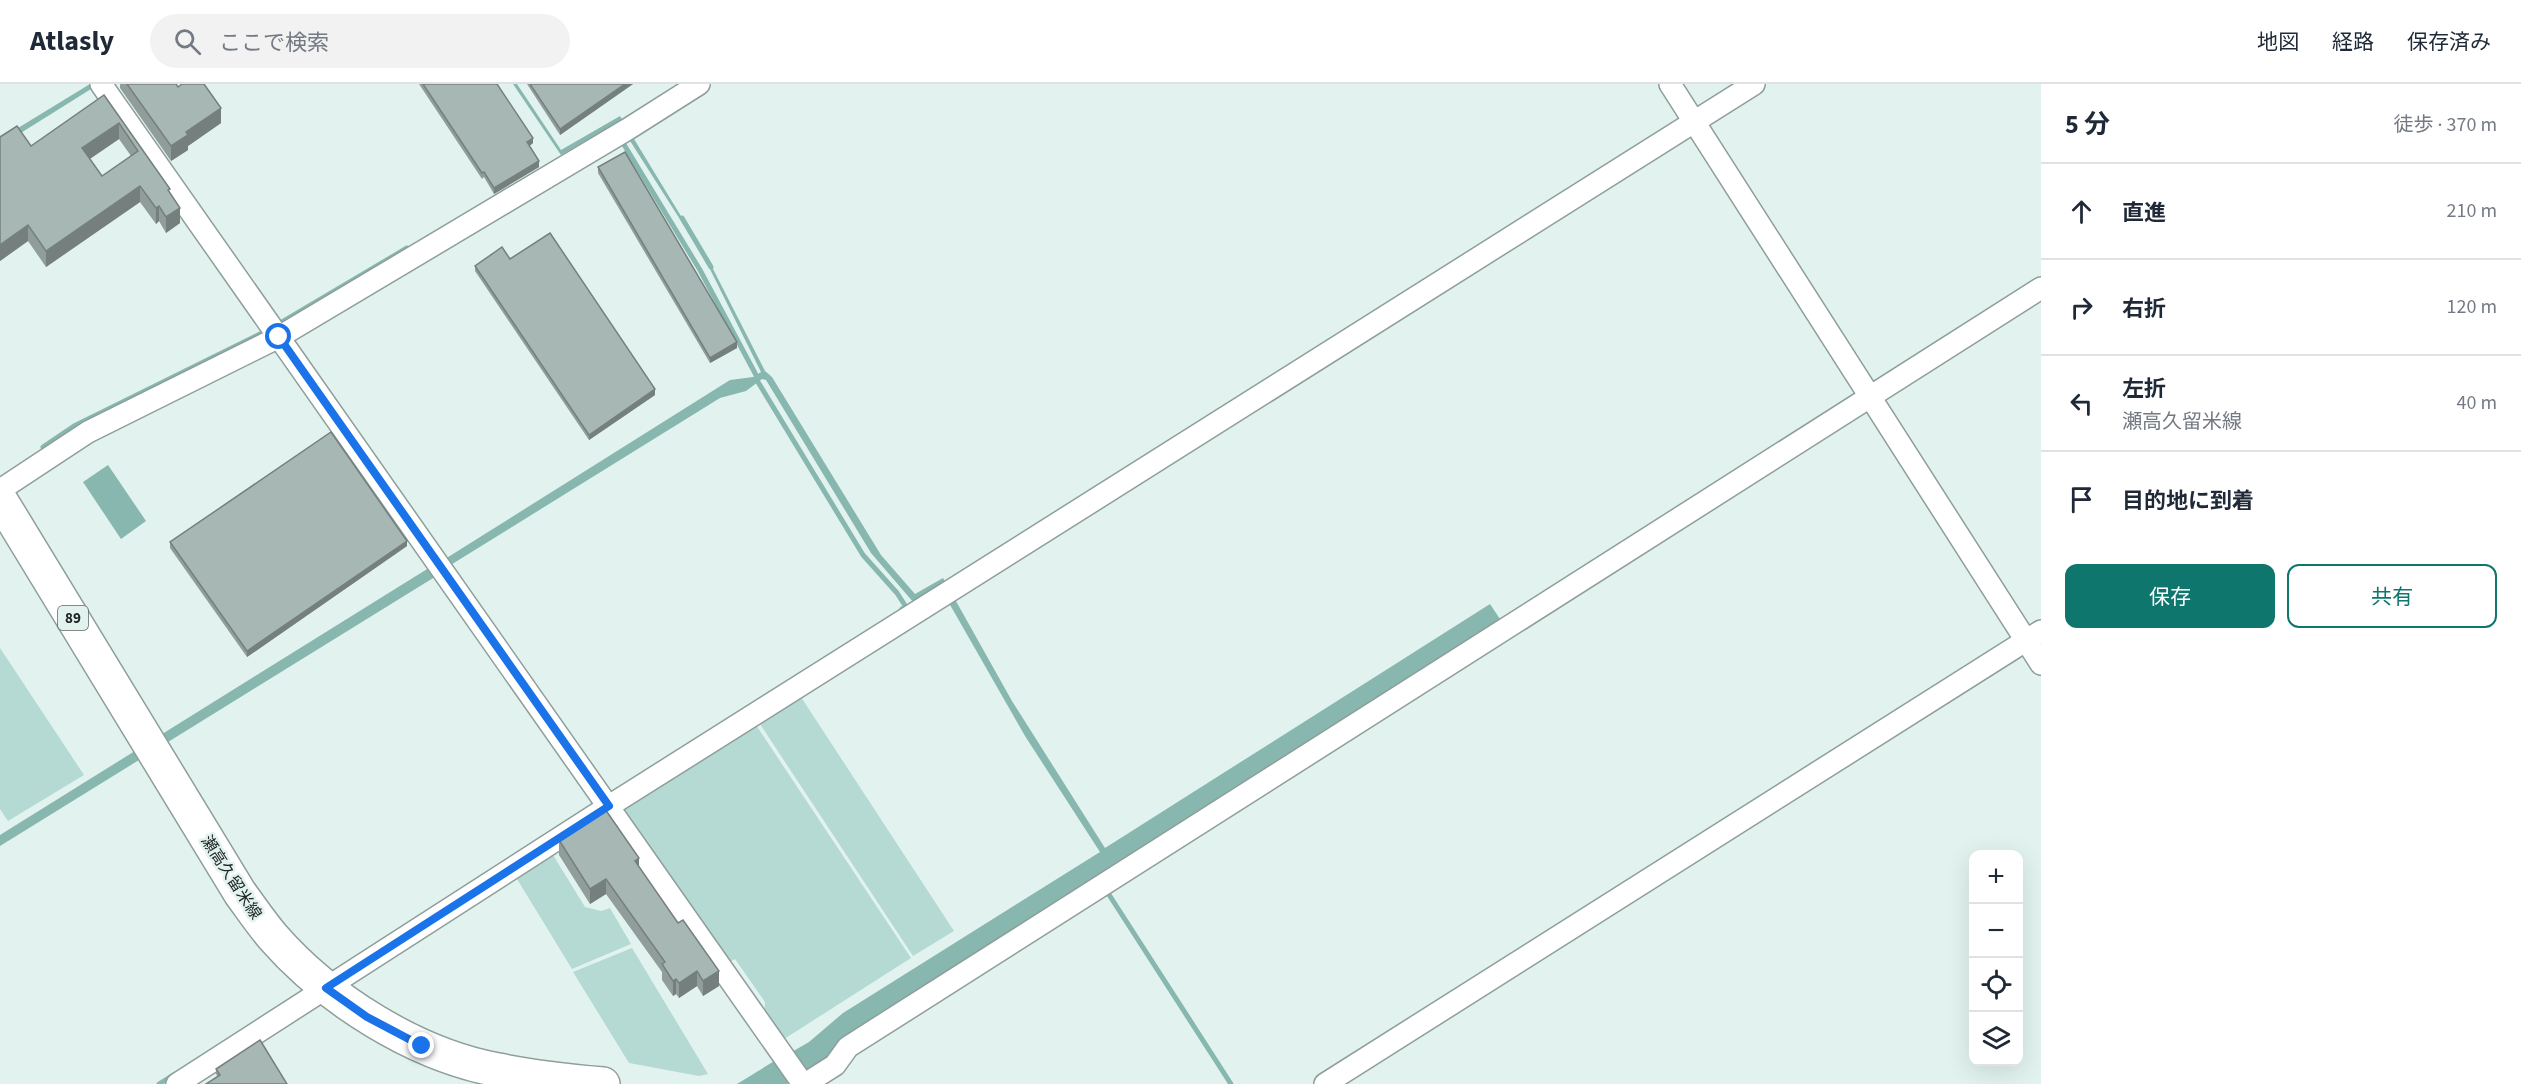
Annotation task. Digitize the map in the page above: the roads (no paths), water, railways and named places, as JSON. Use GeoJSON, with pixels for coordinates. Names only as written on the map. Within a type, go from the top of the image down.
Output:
{"type":"FeatureCollection","features":[{"type":"Feature","properties":{"kind":"main road","name":"瀬高久留米線"},"geometry":{"type":"LineString","coordinates":[[0,499],[240,893],[273,938],[326,988],[367,1017],[422,1046],[496,1070],[603,1084]]}},
{"type":"Feature","properties":{"kind":"street"},"geometry":{"type":"LineString","coordinates":[[101,84],[804,1084],[835,1065],[848,1047],[2041,288]]}},
{"type":"Feature","properties":{"kind":"street"},"geometry":{"type":"LineString","coordinates":[[0,490],[88,432],[279,337],[628,129],[699,84]]}},
{"type":"Feature","properties":{"kind":"street"},"geometry":{"type":"LineString","coordinates":[[1670,84],[1870,397],[2033,635],[2041,664]]}},
{"type":"Feature","properties":{"kind":"street"},"geometry":{"type":"LineString","coordinates":[[177,1084],[609,806],[1754,84]]}},
{"type":"Feature","properties":{"kind":"street"},"geometry":{"type":"LineString","coordinates":[[1325,1084],[2033,635]]}},
{"type":"Feature","properties":{"kind":"waterway"},"geometry":{"type":"LineString","coordinates":[[598,135],[611,126],[615,130]]}},
{"type":"Feature","properties":{"kind":"waterway"},"geometry":{"type":"LineString","coordinates":[[620,138],[700,270],[756,375]]}},
{"type":"Feature","properties":{"kind":"waterway"},"geometry":{"type":"LineString","coordinates":[[682,218],[711,267]]}},
{"type":"Feature","properties":{"kind":"waterway"},"geometry":{"type":"LineString","coordinates":[[277,325],[407,248]]}},
{"type":"Feature","properties":{"kind":"waterway"},"geometry":{"type":"LineString","coordinates":[[43,447],[74,426],[266,331]]}},
{"type":"Feature","properties":{"kind":"waterway"},"geometry":{"type":"LineString","coordinates":[[758,382],[863,555],[897,593],[906,607],[902,609]]}},
{"type":"Feature","properties":{"kind":"waterway"},"geometry":{"type":"LineString","coordinates":[[1106,890],[1231,1084]]}},
{"type":"Feature","properties":{"kind":"waterway"},"geometry":{"type":"LineString","coordinates":[[159,1084],[175,1074]]}}]}
